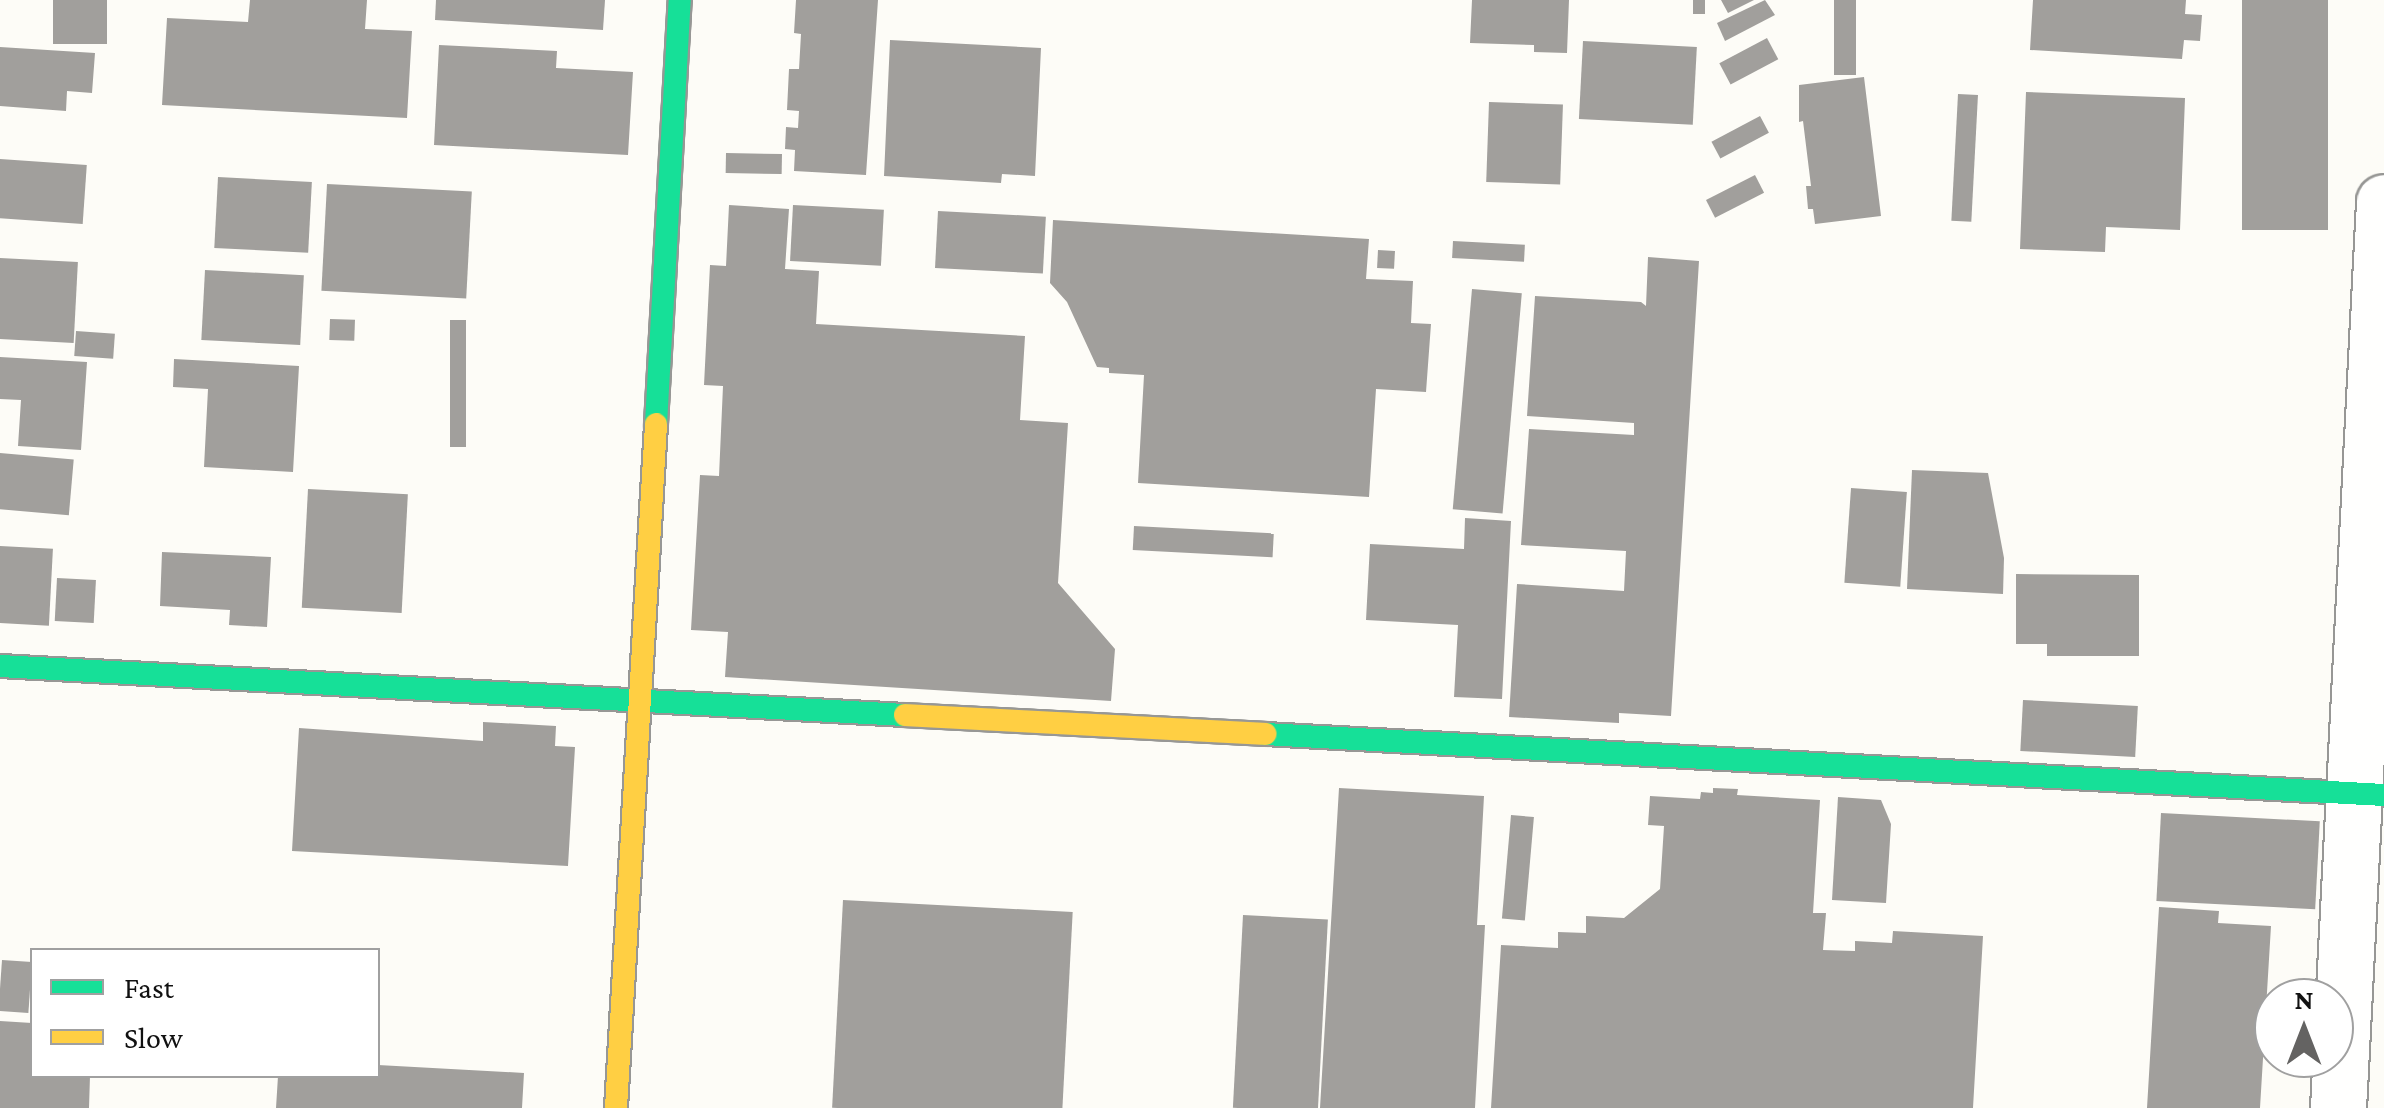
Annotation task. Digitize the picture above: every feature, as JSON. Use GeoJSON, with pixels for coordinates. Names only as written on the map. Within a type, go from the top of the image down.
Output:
{"type":"FeatureCollection","features":[{"type":"Feature","properties":{"kind":"street"},"geometry":{"type":"LineString","coordinates":[[616,1108],[680,0]]}},
{"type":"Feature","properties":{"kind":"street"},"geometry":{"type":"LineString","coordinates":[[2338,1108],[2369,794],[2384,202]]}},
{"type":"Feature","properties":{"kind":"street"},"geometry":{"type":"LineString","coordinates":[[0,666],[2369,794]]}},
{"type":"Feature","properties":{"kind":"building"},"geometry":{"type":"Polygon","coordinates":[[[53,0],[107,0],[107,44],[53,44],[53,0]]]}},
{"type":"Feature","properties":{"kind":"building"},"geometry":{"type":"Polygon","coordinates":[[[250,0],[367,0],[365,29],[412,31],[407,118],[162,105],[167,18],[248,22],[250,0]]]}},
{"type":"Feature","properties":{"kind":"building"},"geometry":{"type":"Polygon","coordinates":[[[436,0],[605,0],[603,30],[435,20],[436,0]]]}},
{"type":"Feature","properties":{"kind":"building"},"geometry":{"type":"Polygon","coordinates":[[[796,0],[878,0],[866,175],[794,171],[795,150],[785,149],[786,127],[798,128],[799,111],[787,110],[789,69],[799,69],[801,34],[794,33],[796,0]]]}},
{"type":"Feature","properties":{"kind":"building"},"geometry":{"type":"Polygon","coordinates":[[[1472,0],[1569,0],[1567,53],[1534,52],[1534,45],[1470,43],[1472,0]]]}},
{"type":"Feature","properties":{"kind":"building"},"geometry":{"type":"Polygon","coordinates":[[[1693,0],[1705,0],[1705,14],[1693,14],[1693,0]]]}},
{"type":"Feature","properties":{"kind":"building"},"geometry":{"type":"Polygon","coordinates":[[[1721,0],[1754,0],[1728,13],[1721,0]]]}},
{"type":"Feature","properties":{"kind":"building"},"geometry":{"type":"Polygon","coordinates":[[[1765,0],[1775,15],[1725,41],[1717,23],[1765,0]]]}},
{"type":"Feature","properties":{"kind":"building"},"geometry":{"type":"Polygon","coordinates":[[[1834,0],[1856,0],[1856,75],[1834,75],[1834,0]]]}},
{"type":"Feature","properties":{"kind":"building"},"geometry":{"type":"Polygon","coordinates":[[[2033,0],[2186,0],[2185,14],[2202,15],[2200,41],[2184,40],[2182,59],[2030,50],[2033,0]]]}},
{"type":"Feature","properties":{"kind":"building"},"geometry":{"type":"Polygon","coordinates":[[[2242,0],[2328,0],[2328,230],[2242,230],[2242,0]]]}},
{"type":"Feature","properties":{"kind":"building"},"geometry":{"type":"Polygon","coordinates":[[[1767,38],[1778,59],[1731,85],[1719,63],[1767,38]]]}},
{"type":"Feature","properties":{"kind":"building"},"geometry":{"type":"Polygon","coordinates":[[[890,40],[1041,48],[1035,176],[1002,174],[1001,183],[884,176],[890,40]]]}},
{"type":"Feature","properties":{"kind":"building"},"geometry":{"type":"Polygon","coordinates":[[[1583,41],[1697,47],[1693,125],[1579,119],[1583,41]]]}},
{"type":"Feature","properties":{"kind":"building"},"geometry":{"type":"Polygon","coordinates":[[[439,45],[557,51],[556,68],[633,72],[628,155],[434,145],[439,45]]]}},
{"type":"Feature","properties":{"kind":"building"},"geometry":{"type":"Polygon","coordinates":[[[0,47],[95,53],[92,93],[67,91],[66,111],[0,106],[0,47]]]}},
{"type":"Feature","properties":{"kind":"building"},"geometry":{"type":"Polygon","coordinates":[[[1864,77],[1881,216],[1815,224],[1813,209],[1808,209],[1806,186],[1811,186],[1803,121],[1799,122],[1799,85],[1864,77]]]}},
{"type":"Feature","properties":{"kind":"building"},"geometry":{"type":"Polygon","coordinates":[[[2026,92],[2185,98],[2180,230],[2106,227],[2105,252],[2020,249],[2026,92]]]}},
{"type":"Feature","properties":{"kind":"building"},"geometry":{"type":"Polygon","coordinates":[[[1958,94],[1978,95],[1971,222],[1951,221],[1958,94]]]}},
{"type":"Feature","properties":{"kind":"building"},"geometry":{"type":"Polygon","coordinates":[[[1489,102],[1563,105],[1560,185],[1486,182],[1489,102]]]}},
{"type":"Feature","properties":{"kind":"building"},"geometry":{"type":"Polygon","coordinates":[[[1760,116],[1769,133],[1720,159],[1711,142],[1760,116]]]}},
{"type":"Feature","properties":{"kind":"building"},"geometry":{"type":"Polygon","coordinates":[[[726,153],[782,154],[782,174],[726,173],[726,153]]]}},
{"type":"Feature","properties":{"kind":"building"},"geometry":{"type":"Polygon","coordinates":[[[0,159],[87,165],[83,224],[0,218],[0,159]]]}},
{"type":"Feature","properties":{"kind":"building"},"geometry":{"type":"Polygon","coordinates":[[[1755,175],[1764,193],[1715,218],[1706,200],[1755,175]]]}},
{"type":"Feature","properties":{"kind":"building"},"geometry":{"type":"Polygon","coordinates":[[[218,177],[312,182],[308,253],[214,248],[218,177]]]}},
{"type":"Feature","properties":{"kind":"building"},"geometry":{"type":"Polygon","coordinates":[[[327,184],[472,192],[466,298],[321,291],[327,184]]]}},
{"type":"Feature","properties":{"kind":"building"},"geometry":{"type":"Polygon","coordinates":[[[729,205],[789,209],[785,269],[819,271],[816,324],[1025,336],[1020,420],[1068,423],[1058,583],[1115,649],[1111,701],[725,677],[728,632],[691,630],[700,475],[719,476],[723,386],[704,385],[710,265],[726,266],[729,205]]]}},
{"type":"Feature","properties":{"kind":"building"},"geometry":{"type":"Polygon","coordinates":[[[793,205],[884,210],[881,266],[790,261],[793,205]]]}},
{"type":"Feature","properties":{"kind":"building"},"geometry":{"type":"Polygon","coordinates":[[[938,211],[1046,217],[1043,274],[935,268],[938,211]]]}},
{"type":"Feature","properties":{"kind":"building"},"geometry":{"type":"Polygon","coordinates":[[[1053,220],[1369,239],[1366,279],[1413,281],[1411,323],[1431,324],[1426,392],[1376,389],[1369,497],[1138,483],[1144,375],[1109,373],[1109,368],[1097,367],[1067,302],[1050,283],[1053,220]]]}},
{"type":"Feature","properties":{"kind":"building"},"geometry":{"type":"Polygon","coordinates":[[[1453,241],[1525,245],[1524,262],[1452,258],[1453,241]]]}},
{"type":"Feature","properties":{"kind":"building"},"geometry":{"type":"Polygon","coordinates":[[[1378,250],[1395,251],[1394,269],[1377,268],[1378,250]]]}},
{"type":"Feature","properties":{"kind":"building"},"geometry":{"type":"Polygon","coordinates":[[[1648,257],[1699,261],[1671,716],[1619,713],[1619,723],[1509,717],[1517,584],[1624,591],[1626,551],[1521,545],[1529,429],[1634,435],[1634,423],[1527,416],[1535,296],[1641,302],[1646,306],[1648,257]]]}},
{"type":"Feature","properties":{"kind":"building"},"geometry":{"type":"Polygon","coordinates":[[[0,258],[78,262],[74,343],[0,339],[0,258]]]}},
{"type":"Feature","properties":{"kind":"building"},"geometry":{"type":"Polygon","coordinates":[[[205,270],[304,275],[300,345],[201,340],[205,270]]]}},
{"type":"Feature","properties":{"kind":"building"},"geometry":{"type":"Polygon","coordinates":[[[1472,289],[1522,293],[1503,514],[1453,509],[1472,289]]]}},
{"type":"Feature","properties":{"kind":"building"},"geometry":{"type":"Polygon","coordinates":[[[330,319],[355,320],[354,341],[329,340],[330,319]]]}},
{"type":"Feature","properties":{"kind":"building"},"geometry":{"type":"Polygon","coordinates":[[[450,320],[466,320],[466,447],[450,447],[450,320]]]}},
{"type":"Feature","properties":{"kind":"building"},"geometry":{"type":"Polygon","coordinates":[[[76,331],[115,334],[113,359],[74,356],[76,331]]]}},
{"type":"Feature","properties":{"kind":"building"},"geometry":{"type":"Polygon","coordinates":[[[0,357],[87,362],[81,450],[18,446],[21,400],[0,399],[0,357]]]}},
{"type":"Feature","properties":{"kind":"building"},"geometry":{"type":"Polygon","coordinates":[[[174,359],[299,366],[293,472],[204,467],[208,389],[173,387],[174,359]]]}},
{"type":"Feature","properties":{"kind":"building"},"geometry":{"type":"Polygon","coordinates":[[[0,453],[74,459],[69,515],[0,509],[0,453]]]}},
{"type":"Feature","properties":{"kind":"building"},"geometry":{"type":"Polygon","coordinates":[[[1912,470],[1988,473],[2004,558],[2003,594],[1907,589],[1912,470]]]}},
{"type":"Feature","properties":{"kind":"building"},"geometry":{"type":"Polygon","coordinates":[[[1851,488],[1907,492],[1900,587],[1844,583],[1851,488]]]}},
{"type":"Feature","properties":{"kind":"building"},"geometry":{"type":"Polygon","coordinates":[[[308,489],[408,494],[402,613],[302,608],[308,489]]]}},
{"type":"Feature","properties":{"kind":"building"},"geometry":{"type":"Polygon","coordinates":[[[1465,518],[1511,521],[1502,699],[1454,697],[1458,625],[1366,620],[1370,544],[1464,549],[1465,518]]]}},
{"type":"Feature","properties":{"kind":"building"},"geometry":{"type":"Polygon","coordinates":[[[1134,526],[1274,533],[1273,557],[1133,550],[1134,526]]]}},
{"type":"Feature","properties":{"kind":"building"},"geometry":{"type":"Polygon","coordinates":[[[0,546],[53,549],[49,626],[0,623],[0,546]]]}},
{"type":"Feature","properties":{"kind":"building"},"geometry":{"type":"Polygon","coordinates":[[[162,552],[271,557],[267,627],[229,625],[230,610],[160,606],[162,552]]]}},
{"type":"Feature","properties":{"kind":"building"},"geometry":{"type":"Polygon","coordinates":[[[2016,574],[2139,575],[2139,656],[2047,656],[2047,644],[2016,644],[2016,574]]]}},
{"type":"Feature","properties":{"kind":"building"},"geometry":{"type":"Polygon","coordinates":[[[57,578],[96,580],[94,623],[55,621],[57,578]]]}},
{"type":"Feature","properties":{"kind":"building"},"geometry":{"type":"Polygon","coordinates":[[[2023,700],[2138,706],[2135,757],[2020,751],[2023,700]]]}},
{"type":"Feature","properties":{"kind":"building"},"geometry":{"type":"Polygon","coordinates":[[[483,722],[556,726],[555,746],[575,747],[568,866],[292,851],[299,728],[483,741],[483,722]]]}},
{"type":"Feature","properties":{"kind":"building"},"geometry":{"type":"Polygon","coordinates":[[[1339,788],[1484,796],[1477,925],[1485,925],[1475,1108],[1320,1108],[1339,788]]]}},
{"type":"Feature","properties":{"kind":"building"},"geometry":{"type":"Polygon","coordinates":[[[1713,788],[1738,789],[1737,795],[1820,800],[1813,913],[1826,913],[1823,950],[1855,951],[1855,941],[1892,943],[1893,931],[1983,936],[1973,1108],[1491,1108],[1501,945],[1558,948],[1558,932],[1586,933],[1586,916],[1624,918],[1660,889],[1664,826],[1648,825],[1650,796],[1700,799],[1701,792],[1713,793],[1713,788]]]}},
{"type":"Feature","properties":{"kind":"building"},"geometry":{"type":"Polygon","coordinates":[[[1838,797],[1881,800],[1891,824],[1886,903],[1832,900],[1838,797]]]}},
{"type":"Feature","properties":{"kind":"building"},"geometry":{"type":"Polygon","coordinates":[[[2161,813],[2320,821],[2315,909],[2156,901],[2161,813]]]}},
{"type":"Feature","properties":{"kind":"building"},"geometry":{"type":"Polygon","coordinates":[[[1511,815],[1534,817],[1525,921],[1502,919],[1511,815]]]}},
{"type":"Feature","properties":{"kind":"building"},"geometry":{"type":"Polygon","coordinates":[[[843,900],[1073,912],[1062,1108],[832,1108],[843,900]]]}},
{"type":"Feature","properties":{"kind":"building"},"geometry":{"type":"Polygon","coordinates":[[[2159,907],[2219,911],[2218,923],[2271,926],[2268,978],[2254,978],[2254,1078],[2262,1078],[2260,1108],[2147,1108],[2159,907]]]}},
{"type":"Feature","properties":{"kind":"building"},"geometry":{"type":"Polygon","coordinates":[[[1243,915],[1328,919],[1318,1108],[1233,1108],[1243,915]]]}},
{"type":"Feature","properties":{"kind":"building"},"geometry":{"type":"Polygon","coordinates":[[[2,960],[30,962],[28,1013],[0,1011],[2,960]]]}},
{"type":"Feature","properties":{"kind":"building"},"geometry":{"type":"Polygon","coordinates":[[[0,1021],[30,1023],[30,1078],[90,1078],[89,1108],[0,1108],[0,1021]]]}},
{"type":"Feature","properties":{"kind":"building"},"geometry":{"type":"Polygon","coordinates":[[[380,1065],[524,1073],[522,1108],[276,1108],[278,1078],[380,1078],[380,1065]]]}},
{"type":"Feature","properties":{"kind":"traffic: fast"},"geometry":{"type":"LineString","coordinates":[[656,424],[680,0]]}},
{"type":"Feature","properties":{"kind":"traffic: fast"},"geometry":{"type":"LineString","coordinates":[[0,666],[905,715]]}},
{"type":"Feature","properties":{"kind":"traffic: fast"},"geometry":{"type":"LineString","coordinates":[[1265,734],[2384,795]]}},
{"type":"Feature","properties":{"kind":"traffic: slow"},"geometry":{"type":"LineString","coordinates":[[616,1108],[656,424]]}},
{"type":"Feature","properties":{"kind":"traffic: slow"},"geometry":{"type":"LineString","coordinates":[[905,715],[1265,734]]}}]}
